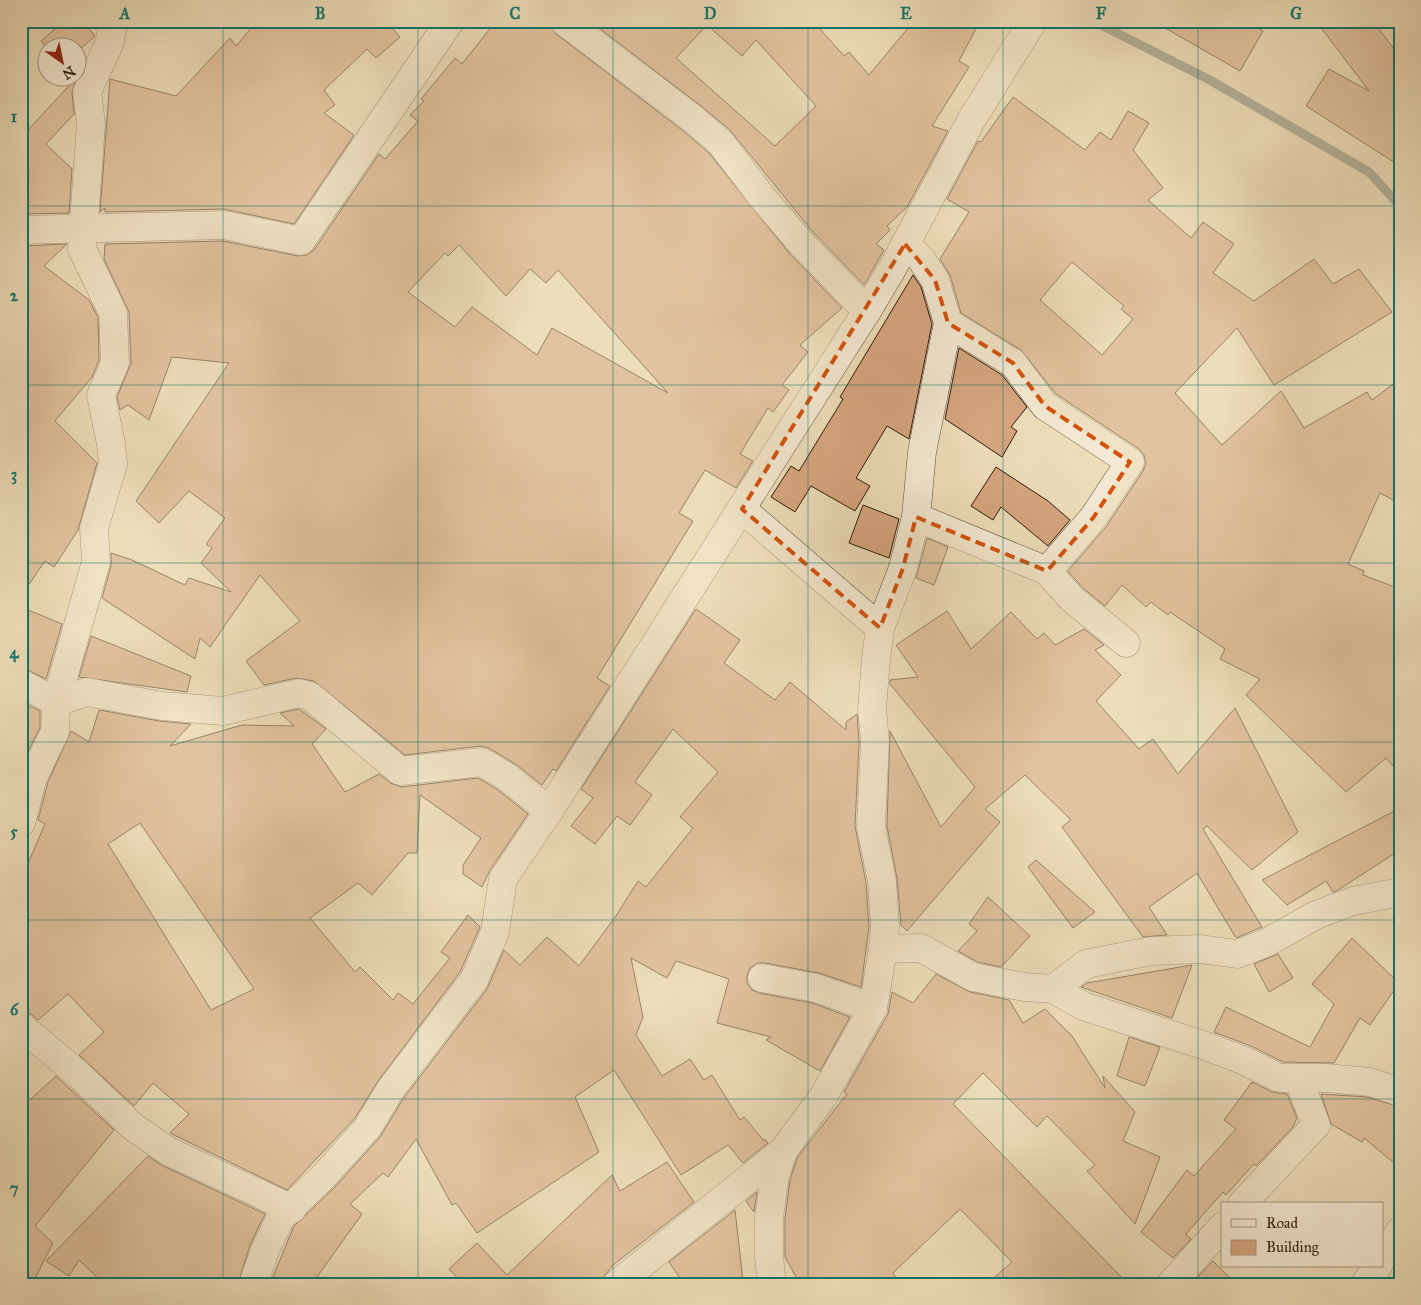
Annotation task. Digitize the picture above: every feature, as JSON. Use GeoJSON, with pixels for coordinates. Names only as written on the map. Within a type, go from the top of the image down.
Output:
{"type":"FeatureCollection","features":[{"type":"Feature","properties":{"kind":"street"},"geometry":{"type":"LineString","coordinates":[[21,823],[33,776],[55,732],[56,702],[96,562],[94,528],[113,464],[101,395],[115,363],[113,313],[82,249],[91,124],[87,92],[109,44],[114,21]]}},
{"type":"Feature","properties":{"kind":"street"},"geometry":{"type":"LineString","coordinates":[[21,230],[224,225],[301,241],[450,21]]}},
{"type":"Feature","properties":{"kind":"street"},"geometry":{"type":"LineString","coordinates":[[564,21],[692,118],[720,142],[762,198],[802,243],[867,310]]}},
{"type":"Feature","properties":{"kind":"street"},"geometry":{"type":"LineString","coordinates":[[254,1284],[265,1250],[281,1217],[292,1209],[368,1127],[390,1090],[474,980],[495,932],[503,879],[549,811],[867,310],[905,244],[972,119],[1034,21]]}},
{"type":"Feature","properties":{"kind":"street"},"geometry":{"type":"LineString","coordinates":[[617,1284],[783,1151],[823,1097],[873,1008],[885,927],[882,881],[871,827],[875,742],[872,709],[880,628],[903,568],[916,518],[922,452],[948,323],[935,280],[921,259],[905,244]]}},
{"type":"Feature","properties":{"kind":"street"},"geometry":{"type":"LineString","coordinates":[[948,323],[1013,363],[1046,406],[1130,462],[1093,518],[1047,571]]}},
{"type":"Feature","properties":{"kind":"street"},"geometry":{"type":"LineString","coordinates":[[742,509],[880,628]]}},
{"type":"Feature","properties":{"kind":"street"},"geometry":{"type":"LineString","coordinates":[[916,518],[1047,571],[1072,599],[1126,643]]}},
{"type":"Feature","properties":{"kind":"street"},"geometry":{"type":"LineString","coordinates":[[21,683],[56,702],[86,692],[162,706],[223,711],[299,693],[310,696],[400,771],[482,762],[507,777],[549,811]]}},
{"type":"Feature","properties":{"kind":"street"},"geometry":{"type":"LineString","coordinates":[[1053,989],[1086,964],[1151,952],[1200,949],[1237,954],[1266,943],[1316,915],[1344,904],[1400,892]]}},
{"type":"Feature","properties":{"kind":"street"},"geometry":{"type":"LineString","coordinates":[[883,949],[921,948],[973,977],[1025,987],[1053,989],[1084,1006],[1203,1045],[1245,1061],[1279,1078],[1326,1078],[1370,1082],[1400,1092]]}},
{"type":"Feature","properties":{"kind":"street"},"geometry":{"type":"LineString","coordinates":[[762,978],[816,988],[873,1008]]}},
{"type":"Feature","properties":{"kind":"street"},"geometry":{"type":"LineString","coordinates":[[21,1026],[78,1074],[132,1126],[168,1151],[292,1209]]}},
{"type":"Feature","properties":{"kind":"street"},"geometry":{"type":"LineString","coordinates":[[1244,1202],[1316,1125],[1298,1078]]}},
{"type":"Feature","properties":{"kind":"street"},"geometry":{"type":"LineString","coordinates":[[772,1284],[769,1258],[769,1217],[775,1176],[783,1151]]}},
{"type":"Feature","properties":{"kind":"street"},"geometry":{"type":"LineString","coordinates":[[1172,1283],[1221,1228]]}},
{"type":"Feature","properties":{"kind":"street"},"geometry":{"type":"LineString","coordinates":[[1384,1256],[1400,1231]]}},
{"type":"Feature","properties":{"kind":"street"},"geometry":{"type":"LineString","coordinates":[[1365,1284],[1377,1268]]}},
{"type":"Feature","properties":{"kind":"highlighted area"},"geometry":{"type":"Polygon","coordinates":[[[905,244],[935,280],[948,323],[1013,363],[1045,406],[1130,462],[1093,518],[1047,571],[916,517],[903,568],[880,628],[742,509],[905,244]]]}},
{"type":"Feature","properties":{"kind":"building"},"geometry":{"type":"Polygon","coordinates":[[[64,21],[82,21],[95,36],[88,42],[88,38],[44,38],[64,21]]]}},
{"type":"Feature","properties":{"kind":"building"},"geometry":{"type":"Polygon","coordinates":[[[257,21],[396,21],[390,26],[400,37],[376,58],[367,49],[324,90],[335,105],[324,113],[354,135],[294,224],[224,209],[105,212],[105,208],[100,212],[110,79],[176,96],[230,38],[236,46],[257,21]]]}},
{"type":"Feature","properties":{"kind":"building"},"geometry":{"type":"Polygon","coordinates":[[[496,21],[549,21],[555,33],[682,130],[709,153],[789,253],[842,308],[800,345],[808,352],[782,385],[789,390],[773,412],[768,408],[740,454],[753,461],[736,488],[705,470],[679,513],[693,521],[597,678],[610,686],[556,771],[553,769],[542,785],[517,765],[489,748],[480,746],[405,755],[314,681],[296,678],[264,685],[246,661],[300,621],[260,575],[210,647],[200,638],[195,659],[102,598],[111,566],[111,553],[132,560],[185,585],[189,578],[231,592],[201,563],[212,548],[206,544],[225,518],[189,491],[159,523],[136,501],[229,363],[172,357],[149,420],[128,405],[120,410],[117,397],[131,363],[129,312],[104,259],[105,244],[223,241],[298,256],[307,255],[314,250],[379,154],[385,159],[418,121],[410,115],[424,101],[421,99],[455,58],[462,64],[496,21]],[[459,245],[448,256],[445,253],[408,292],[455,327],[472,307],[537,355],[552,328],[668,393],[558,270],[546,283],[530,269],[506,296],[459,245]]]}},
{"type":"Feature","properties":{"kind":"building"},"geometry":{"type":"Polygon","coordinates":[[[590,21],[813,21],[844,56],[849,52],[869,75],[914,21],[980,21],[959,61],[969,67],[932,126],[948,131],[907,207],[887,226],[890,230],[876,244],[884,250],[864,285],[813,232],[730,130],[590,21]],[[707,25],[676,58],[775,146],[816,106],[756,40],[742,56],[707,25]]]}},
{"type":"Feature","properties":{"kind":"building"},"geometry":{"type":"Polygon","coordinates":[[[1153,21],[1246,21],[1263,31],[1240,71],[1153,21]]]}},
{"type":"Feature","properties":{"kind":"building"},"geometry":{"type":"Polygon","coordinates":[[[1316,21],[1373,21],[1400,57],[1400,166],[1306,106],[1329,69],[1369,91],[1316,21]]]}},
{"type":"Feature","properties":{"kind":"building"},"geometry":{"type":"Polygon","coordinates":[[[67,88],[73,88],[74,114],[46,144],[72,169],[69,213],[21,214],[21,122],[29,129],[67,88]]]}},
{"type":"Feature","properties":{"kind":"building"},"geometry":{"type":"Polygon","coordinates":[[[1013,97],[1085,150],[1100,132],[1111,140],[1128,111],[1149,123],[1133,150],[1163,188],[1148,200],[1191,238],[1203,222],[1234,244],[1213,273],[1254,301],[1314,259],[1333,284],[1359,269],[1392,312],[1274,385],[1237,328],[1175,393],[1222,445],[1281,391],[1304,428],[1367,392],[1372,400],[1400,379],[1400,504],[1380,493],[1348,564],[1364,571],[1363,575],[1400,589],[1400,774],[1386,758],[1346,792],[1246,695],[1260,679],[1220,659],[1225,649],[1170,612],[1168,615],[1151,602],[1146,607],[1122,585],[1105,606],[1083,588],[1068,571],[1106,527],[1143,471],[1146,463],[1144,455],[1139,449],[1056,394],[1021,350],[961,313],[950,275],[940,259],[969,212],[947,199],[978,141],[981,142],[1013,97]],[[1072,262],[1040,300],[1102,355],[1133,319],[1121,309],[1124,306],[1072,262]]]}},
{"type":"Feature","properties":{"kind":"building"},"geometry":{"type":"Polygon","coordinates":[[[67,244],[44,266],[89,300],[98,317],[99,360],[92,377],[55,421],[97,463],[78,530],[54,567],[45,561],[21,596],[21,503],[29,491],[21,480],[21,246],[67,244]]]}},
{"type":"Feature","properties":{"kind":"building"},"geometry":{"type":"Polygon","coordinates":[[[913,275],[921,287],[932,324],[909,439],[887,426],[856,478],[870,486],[855,511],[811,486],[795,512],[771,497],[791,466],[799,471],[843,399],[840,397],[913,275]]]}},
{"type":"Feature","properties":{"kind":"building"},"geometry":{"type":"Polygon","coordinates":[[[959,348],[1002,375],[1027,407],[1011,427],[1017,431],[1002,457],[945,419],[959,348]]]}},
{"type":"Feature","properties":{"kind":"building"},"geometry":{"type":"Polygon","coordinates":[[[996,467],[1048,501],[1070,520],[1048,546],[1001,507],[993,520],[971,506],[996,467]]]}},
{"type":"Feature","properties":{"kind":"building"},"geometry":{"type":"Polygon","coordinates":[[[863,505],[899,519],[889,558],[849,543],[863,505]]]}},
{"type":"Feature","properties":{"kind":"building"},"geometry":{"type":"Polygon","coordinates":[[[927,538],[948,547],[934,585],[916,578],[927,538]]]}},
{"type":"Feature","properties":{"kind":"building"},"geometry":{"type":"Polygon","coordinates":[[[21,607],[62,624],[46,679],[21,667],[21,607]]]}},
{"type":"Feature","properties":{"kind":"building"},"geometry":{"type":"Polygon","coordinates":[[[696,609],[740,640],[724,663],[775,700],[790,682],[846,730],[846,722],[857,714],[859,742],[855,826],[866,883],[869,927],[861,987],[819,973],[765,963],[757,963],[750,968],[747,976],[747,983],[752,990],[759,993],[812,1003],[850,1017],[820,1071],[766,1040],[771,1037],[717,1023],[729,979],[676,961],[667,978],[631,958],[643,1017],[636,1035],[662,1076],[690,1059],[704,1080],[712,1075],[740,1120],[744,1117],[764,1141],[765,1139],[768,1143],[743,1163],[728,1145],[681,1175],[614,1070],[575,1097],[599,1152],[477,1233],[456,1203],[452,1205],[416,1139],[388,1177],[383,1173],[350,1204],[362,1214],[312,1284],[270,1284],[294,1226],[335,1187],[380,1137],[403,1099],[487,989],[504,950],[520,965],[547,937],[579,966],[616,916],[638,881],[646,887],[693,828],[680,817],[718,772],[673,729],[635,782],[652,795],[630,825],[617,816],[595,844],[571,826],[593,798],[581,789],[696,609]]]}},
{"type":"Feature","properties":{"kind":"building"},"geometry":{"type":"Polygon","coordinates":[[[947,611],[971,649],[1011,612],[1037,639],[1044,633],[1055,645],[1084,629],[1104,645],[1095,650],[1121,675],[1096,701],[1139,749],[1153,739],[1178,774],[1235,708],[1298,832],[1252,870],[1207,826],[1203,829],[1262,927],[1236,938],[1197,873],[1149,907],[1167,935],[1143,937],[1062,827],[1071,820],[1025,775],[985,809],[1000,822],[907,931],[901,925],[897,878],[887,826],[890,731],[941,827],[975,787],[890,684],[890,680],[918,677],[896,645],[947,611]]]}},
{"type":"Feature","properties":{"kind":"building"},"geometry":{"type":"Polygon","coordinates":[[[91,636],[191,676],[187,692],[79,677],[91,636]]]}},
{"type":"Feature","properties":{"kind":"building"},"geometry":{"type":"Polygon","coordinates":[[[21,702],[40,711],[40,728],[21,765],[21,702]]]}},
{"type":"Feature","properties":{"kind":"building"},"geometry":{"type":"Polygon","coordinates":[[[299,709],[326,729],[312,744],[345,792],[379,774],[390,783],[401,787],[478,778],[498,790],[528,814],[490,870],[482,887],[463,874],[463,865],[481,838],[420,795],[417,853],[408,853],[372,895],[358,883],[310,918],[355,972],[360,967],[393,1000],[398,993],[413,1004],[450,958],[441,952],[468,915],[480,927],[460,972],[378,1081],[355,1118],[287,1190],[170,1133],[189,1114],[153,1083],[134,1106],[79,1055],[104,1032],[68,994],[38,1020],[31,1014],[21,1011],[21,880],[45,824],[38,820],[48,782],[71,731],[89,742],[99,710],[159,721],[191,724],[170,746],[242,725],[294,726],[280,713],[299,709]],[[140,823],[108,844],[211,1010],[254,989],[140,823]]]}},
{"type":"Feature","properties":{"kind":"building"},"geometry":{"type":"Polygon","coordinates":[[[1400,808],[1400,850],[1338,890],[1333,892],[1326,881],[1287,905],[1262,880],[1400,808]]]}},
{"type":"Feature","properties":{"kind":"building"},"geometry":{"type":"Polygon","coordinates":[[[1036,860],[1095,912],[1073,928],[1028,867],[1036,860]]]}},
{"type":"Feature","properties":{"kind":"building"},"geometry":{"type":"Polygon","coordinates":[[[988,897],[1030,936],[1001,967],[978,962],[958,951],[977,931],[969,924],[988,897]]]}},
{"type":"Feature","properties":{"kind":"building"},"geometry":{"type":"Polygon","coordinates":[[[1352,938],[1399,983],[1370,1025],[1360,1018],[1334,1063],[1283,1062],[1251,1046],[1214,1032],[1226,1007],[1310,1047],[1334,1004],[1312,984],[1352,938]]]}},
{"type":"Feature","properties":{"kind":"building"},"geometry":{"type":"Polygon","coordinates":[[[1278,954],[1293,978],[1269,992],[1254,964],[1278,954]]]}},
{"type":"Feature","properties":{"kind":"building"},"geometry":{"type":"Polygon","coordinates":[[[1192,965],[1172,1018],[1081,987],[1087,983],[1192,965]]]}},
{"type":"Feature","properties":{"kind":"building"},"geometry":{"type":"Polygon","coordinates":[[[936,974],[970,992],[1009,1000],[1023,1023],[1045,1009],[1072,1036],[1105,1088],[1103,1076],[1135,1112],[1123,1141],[1160,1157],[1135,1224],[1087,1171],[1095,1165],[1047,1116],[1037,1127],[983,1073],[953,1104],[1128,1284],[987,1284],[1012,1262],[960,1209],[893,1273],[900,1284],[800,1284],[785,1257],[785,1218],[790,1180],[797,1158],[847,1094],[844,1092],[888,1014],[892,992],[913,1003],[936,974]]]}},
{"type":"Feature","properties":{"kind":"building"},"geometry":{"type":"Polygon","coordinates":[[[1129,1037],[1160,1047],[1145,1086],[1117,1076],[1129,1037]]]}},
{"type":"Feature","properties":{"kind":"building"},"geometry":{"type":"Polygon","coordinates":[[[56,1076],[114,1130],[35,1226],[53,1243],[32,1284],[21,1284],[21,1108],[56,1076]]]}},
{"type":"Feature","properties":{"kind":"building"},"geometry":{"type":"Polygon","coordinates":[[[1252,1082],[1272,1092],[1287,1094],[1297,1118],[1293,1127],[1256,1166],[1254,1164],[1226,1195],[1223,1192],[1186,1234],[1191,1239],[1173,1258],[1141,1232],[1187,1170],[1194,1176],[1236,1129],[1224,1120],[1252,1082]]]}},
{"type":"Feature","properties":{"kind":"building"},"geometry":{"type":"Polygon","coordinates":[[[1321,1094],[1367,1097],[1400,1107],[1400,1168],[1364,1138],[1362,1142],[1331,1124],[1321,1094]]]}},
{"type":"Feature","properties":{"kind":"building"},"geometry":{"type":"Polygon","coordinates":[[[148,1156],[161,1165],[265,1214],[250,1245],[238,1284],[104,1284],[79,1260],[69,1276],[46,1261],[148,1156]]]}},
{"type":"Feature","properties":{"kind":"building"},"geometry":{"type":"Polygon","coordinates":[[[667,1162],[694,1202],[613,1265],[603,1278],[601,1284],[463,1284],[449,1269],[477,1243],[507,1275],[612,1175],[620,1191],[667,1162]]]}},
{"type":"Feature","properties":{"kind":"building"},"geometry":{"type":"Polygon","coordinates":[[[757,1192],[754,1212],[746,1201],[757,1192]]]}},
{"type":"Feature","properties":{"kind":"building"},"geometry":{"type":"Polygon","coordinates":[[[735,1210],[743,1281],[684,1284],[669,1262],[735,1210]]]}},
{"type":"Feature","properties":{"kind":"building"},"geometry":{"type":"Polygon","coordinates":[[[1213,1261],[1236,1284],[1204,1284],[1197,1278],[1213,1261]]]}},
{"type":"Feature","properties":{"kind":"waterway"},"geometry":{"type":"LineString","coordinates":[[1093,21],[1208,79],[1369,172],[1400,206]]}}]}
